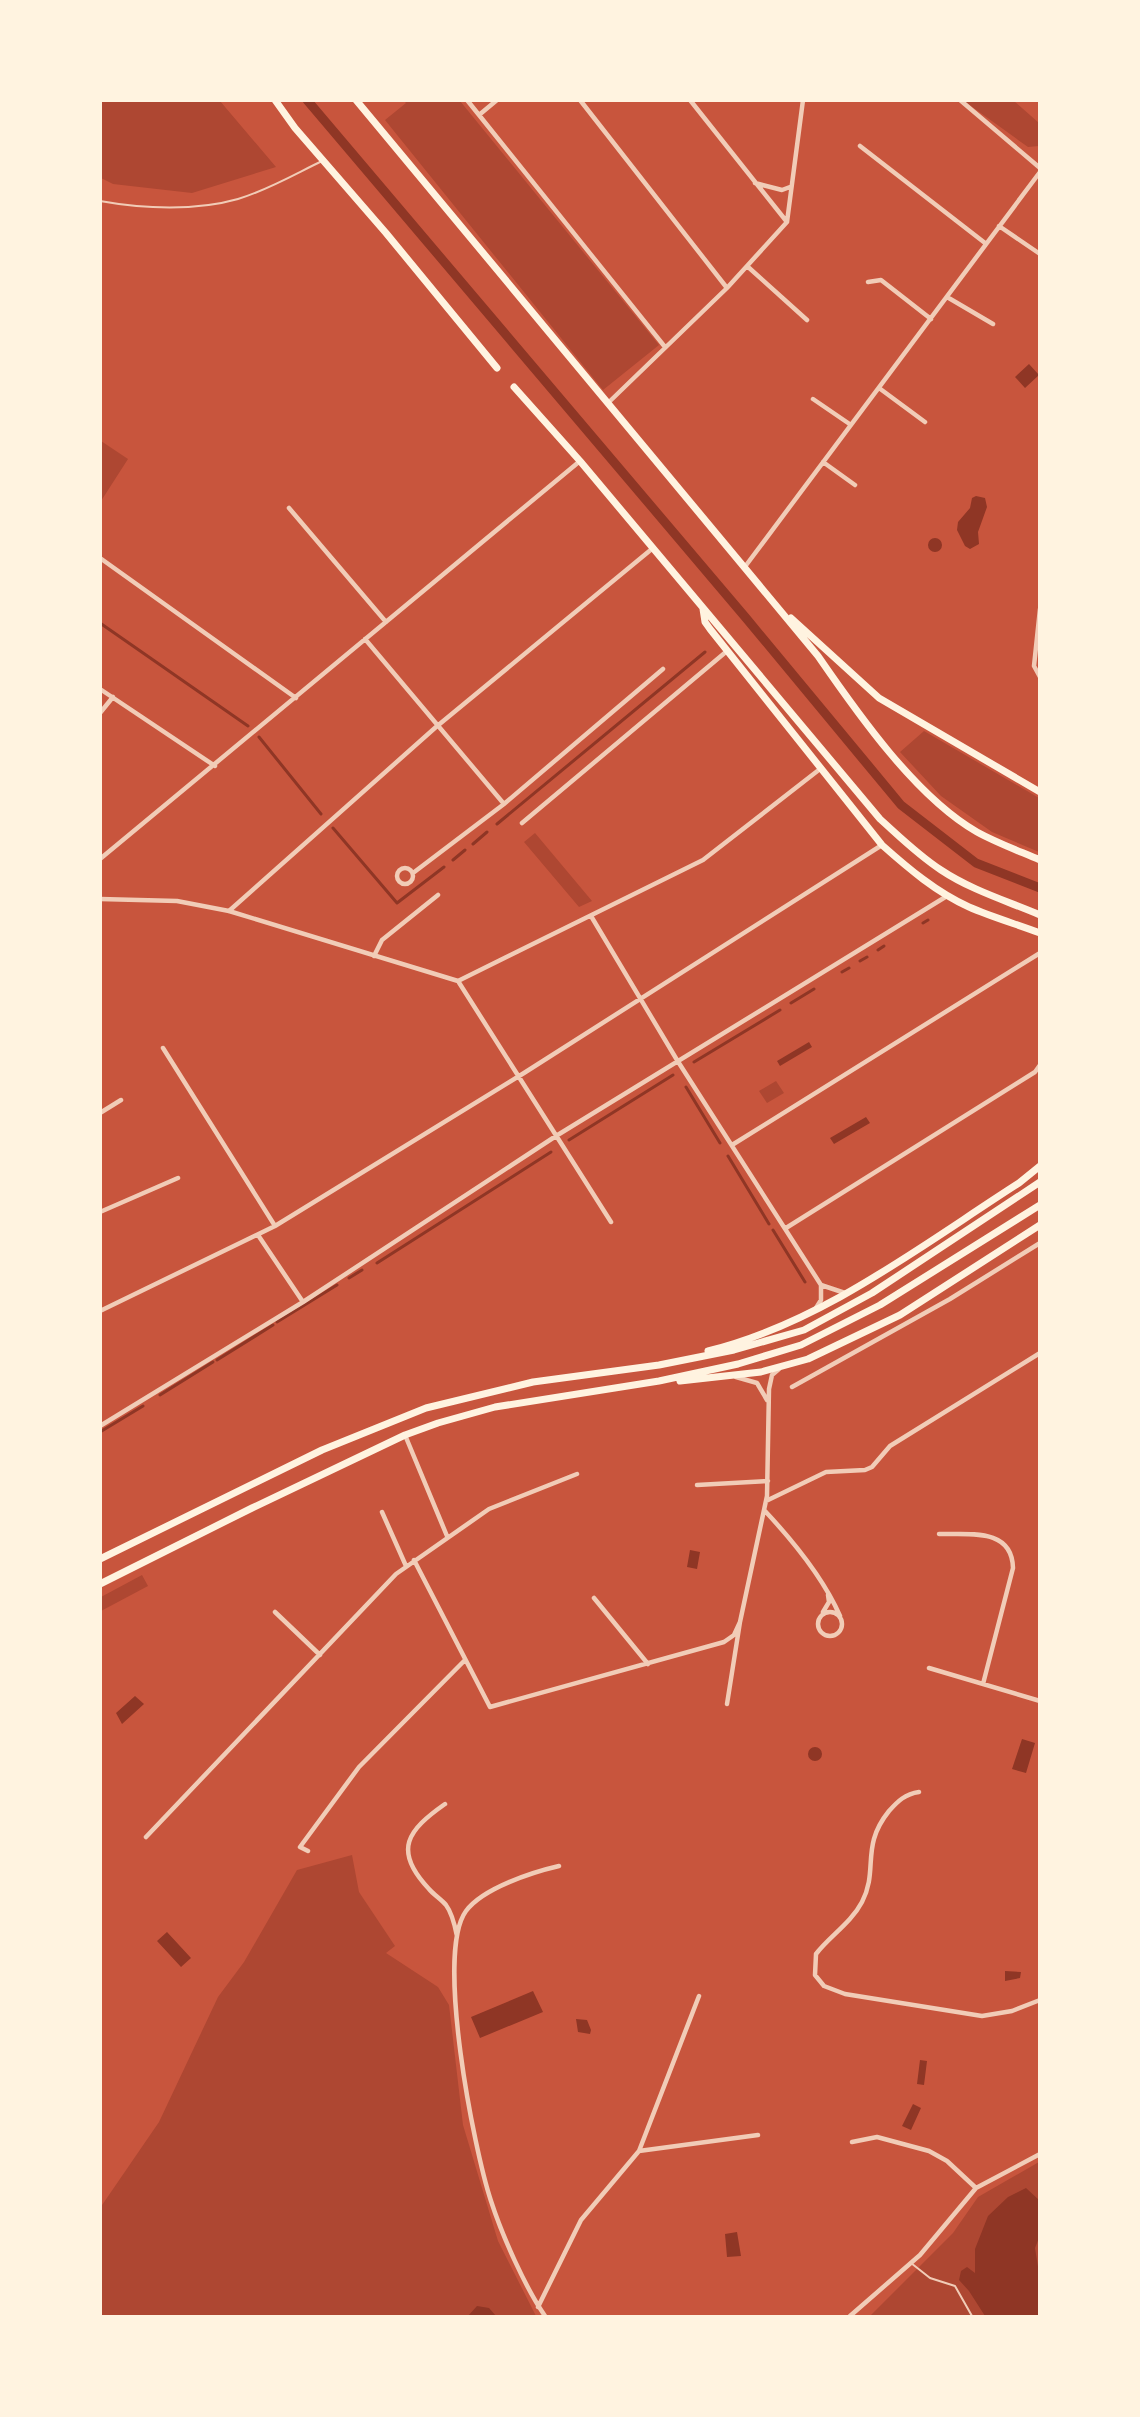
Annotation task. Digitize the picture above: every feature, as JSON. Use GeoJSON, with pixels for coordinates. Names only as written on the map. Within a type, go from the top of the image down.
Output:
{"type":"FeatureCollection","features":[{"type":"Feature","properties":{"kind":"highway"},"geometry":{"type":"LineString","coordinates":[[275,100],[497,368]]}},
{"type":"Feature","properties":{"kind":"highway"},"geometry":{"type":"LineString","coordinates":[[357,101],[783,614],[924,789],[976,831],[1040,860]]}},
{"type":"Feature","properties":{"kind":"highway"},"geometry":{"type":"LineString","coordinates":[[514,387],[580,461],[847,782],[912,850],[969,886],[1040,915]]}},
{"type":"Feature","properties":{"kind":"highway"},"geometry":{"type":"LineString","coordinates":[[703,609],[705,622],[882,845],[914,874],[948,896],[970,908],[1040,933]]}},
{"type":"Feature","properties":{"kind":"highway"},"geometry":{"type":"LineString","coordinates":[[783,614],[794,621],[879,698],[1040,792]]}},
{"type":"Feature","properties":{"kind":"highway"},"geometry":{"type":"LineString","coordinates":[[699,1356],[703,1352],[771,1329],[845,1293],[1019,1183],[1040,1166]]}},
{"type":"Feature","properties":{"kind":"highway"},"geometry":{"type":"LineString","coordinates":[[100,1559],[322,1450],[426,1408],[533,1382],[699,1356],[782,1338],[825,1320],[872,1293],[1040,1182]]}},
{"type":"Feature","properties":{"kind":"highway"},"geometry":{"type":"LineString","coordinates":[[100,1584],[405,1436],[447,1419],[495,1407],[659,1381],[738,1364],[801,1345],[880,1305],[1040,1204]]}},
{"type":"Feature","properties":{"kind":"highway"},"geometry":{"type":"LineString","coordinates":[[659,1381],[731,1376],[782,1368],[808,1359],[900,1315],[1040,1225]]}},
{"type":"Feature","properties":{"kind":"street"},"geometry":{"type":"LineString","coordinates":[[467,100],[664,347]]}},
{"type":"Feature","properties":{"kind":"street"},"geometry":{"type":"LineString","coordinates":[[479,115],[496,100]]}},
{"type":"Feature","properties":{"kind":"street"},"geometry":{"type":"LineString","coordinates":[[580,100],[727,288]]}},
{"type":"Feature","properties":{"kind":"street"},"geometry":{"type":"LineString","coordinates":[[690,100],[787,222]]}},
{"type":"Feature","properties":{"kind":"street"},"geometry":{"type":"LineString","coordinates":[[608,403],[727,288],[787,222],[803,100]]}},
{"type":"Feature","properties":{"kind":"street"},"geometry":{"type":"LineString","coordinates":[[744,568],[1040,170],[960,100]]}},
{"type":"Feature","properties":{"kind":"street"},"geometry":{"type":"LineString","coordinates":[[860,146],[985,243]]}},
{"type":"Feature","properties":{"kind":"street"},"geometry":{"type":"LineString","coordinates":[[753,182],[782,190],[790,186]]}},
{"type":"Feature","properties":{"kind":"street"},"geometry":{"type":"LineString","coordinates":[[999,226],[1040,254]]}},
{"type":"Feature","properties":{"kind":"street"},"geometry":{"type":"LineString","coordinates":[[747,266],[807,320]]}},
{"type":"Feature","properties":{"kind":"street"},"geometry":{"type":"LineString","coordinates":[[868,282],[881,279],[931,319]]}},
{"type":"Feature","properties":{"kind":"street"},"geometry":{"type":"LineString","coordinates":[[947,297],[993,324]]}},
{"type":"Feature","properties":{"kind":"street"},"geometry":{"type":"LineString","coordinates":[[879,388],[925,422]]}},
{"type":"Feature","properties":{"kind":"street"},"geometry":{"type":"LineString","coordinates":[[813,399],[851,425]]}},
{"type":"Feature","properties":{"kind":"street"},"geometry":{"type":"LineString","coordinates":[[100,859],[215,766],[580,461]]}},
{"type":"Feature","properties":{"kind":"street"},"geometry":{"type":"LineString","coordinates":[[823,462],[855,485]]}},
{"type":"Feature","properties":{"kind":"street"},"geometry":{"type":"LineString","coordinates":[[289,508],[386,622]]}},
{"type":"Feature","properties":{"kind":"street"},"geometry":{"type":"LineString","coordinates":[[229,910],[436,727],[653,548]]}},
{"type":"Feature","properties":{"kind":"street"},"geometry":{"type":"LineString","coordinates":[[100,558],[296,698]]}},
{"type":"Feature","properties":{"kind":"street"},"geometry":{"type":"LineString","coordinates":[[1040,609],[1034,666],[1040,677]]}},
{"type":"Feature","properties":{"kind":"street"},"geometry":{"type":"LineString","coordinates":[[365,639],[436,727],[504,804]]}},
{"type":"Feature","properties":{"kind":"street"},"geometry":{"type":"LineString","coordinates":[[522,823],[727,651]]}},
{"type":"Feature","properties":{"kind":"street"},"geometry":{"type":"LineString","coordinates":[[413,873],[504,804],[663,669]]}},
{"type":"Feature","properties":{"kind":"street"},"geometry":{"type":"LineString","coordinates":[[100,688],[215,766]]}},
{"type":"Feature","properties":{"kind":"street"},"geometry":{"type":"LineString","coordinates":[[100,713],[113,697]]}},
{"type":"Feature","properties":{"kind":"street"},"geometry":{"type":"LineString","coordinates":[[458,981],[703,860],[820,769]]}},
{"type":"Feature","properties":{"kind":"street"},"geometry":{"type":"LineString","coordinates":[[100,1311],[275,1226],[519,1076],[882,845]]}},
{"type":"Feature","properties":{"kind":"street"},"geometry":{"type":"LineString","coordinates":[[374,956],[382,940],[438,895]]}},
{"type":"Feature","properties":{"kind":"street"},"geometry":{"type":"LineString","coordinates":[[100,1426],[303,1302],[556,1136],[677,1060],[948,896]]}},
{"type":"Feature","properties":{"kind":"street"},"geometry":{"type":"LineString","coordinates":[[100,898],[177,901],[229,910],[458,981],[611,1222]]}},
{"type":"Feature","properties":{"kind":"street"},"geometry":{"type":"LineString","coordinates":[[591,916],[677,1060],[821,1285],[821,1300],[816,1308]]}},
{"type":"Feature","properties":{"kind":"street"},"geometry":{"type":"LineString","coordinates":[[732,1145],[1040,953]]}},
{"type":"Feature","properties":{"kind":"street"},"geometry":{"type":"LineString","coordinates":[[163,1048],[275,1226]]}},
{"type":"Feature","properties":{"kind":"street"},"geometry":{"type":"LineString","coordinates":[[786,1228],[1035,1072],[1040,1065]]}},
{"type":"Feature","properties":{"kind":"street"},"geometry":{"type":"LineString","coordinates":[[100,1113],[121,1100]]}},
{"type":"Feature","properties":{"kind":"street"},"geometry":{"type":"LineString","coordinates":[[100,1212],[178,1178]]}},
{"type":"Feature","properties":{"kind":"street"},"geometry":{"type":"LineString","coordinates":[[258,1235],[303,1302]]}},
{"type":"Feature","properties":{"kind":"street"},"geometry":{"type":"LineString","coordinates":[[792,1387],[950,1299],[1040,1243]]}},
{"type":"Feature","properties":{"kind":"street"},"geometry":{"type":"LineString","coordinates":[[821,1285],[845,1293]]}},
{"type":"Feature","properties":{"kind":"street"},"geometry":{"type":"LineString","coordinates":[[766,1501],[826,1472],[865,1470],[872,1467],[890,1446],[1040,1353]]}},
{"type":"Feature","properties":{"kind":"street"},"geometry":{"type":"LineString","coordinates":[[727,1704],[740,1622],[765,1511],[768,1480],[768,1403],[772,1375],[782,1368]]}},
{"type":"Feature","properties":{"kind":"street"},"geometry":{"type":"LineString","coordinates":[[731,1376],[757,1383],[768,1403]]}},
{"type":"Feature","properties":{"kind":"street"},"geometry":{"type":"LineString","coordinates":[[405,1436],[447,1536]]}},
{"type":"Feature","properties":{"kind":"street"},"geometry":{"type":"LineString","coordinates":[[146,1838],[406,1566],[447,1536],[498,1504],[578,1474]]}},
{"type":"Feature","properties":{"kind":"street"},"geometry":{"type":"LineString","coordinates":[[697,1485],[768,1480]]}},
{"type":"Feature","properties":{"kind":"street"},"geometry":{"type":"LineString","coordinates":[[765,1511],[789,1538],[828,1593],[840,1616],[842,1629],[830,1637],[825,1636],[818,1628],[829,1602],[828,1593]]}},
{"type":"Feature","properties":{"kind":"street"},"geometry":{"type":"LineString","coordinates":[[382,1512],[406,1566]]}},
{"type":"Feature","properties":{"kind":"street"},"geometry":{"type":"LineString","coordinates":[[939,1534],[996,1537],[1006,1545],[1012,1558],[1013,1568],[983,1684]]}},
{"type":"Feature","properties":{"kind":"street"},"geometry":{"type":"LineString","coordinates":[[414,1560],[490,1707],[724,1642],[734,1635],[740,1622]]}},
{"type":"Feature","properties":{"kind":"street"},"geometry":{"type":"LineString","coordinates":[[594,1598],[648,1664]]}},
{"type":"Feature","properties":{"kind":"street"},"geometry":{"type":"LineString","coordinates":[[822,1614],[831,1611],[840,1616]]}},
{"type":"Feature","properties":{"kind":"street"},"geometry":{"type":"LineString","coordinates":[[275,1612],[320,1655]]}},
{"type":"Feature","properties":{"kind":"street"},"geometry":{"type":"LineString","coordinates":[[308,1851],[300,1847],[359,1767],[465,1660]]}},
{"type":"Feature","properties":{"kind":"street"},"geometry":{"type":"LineString","coordinates":[[928,1668],[1040,1701]]}},
{"type":"Feature","properties":{"kind":"street"},"geometry":{"type":"LineString","coordinates":[[919,1791],[908,1794],[896,1803],[878,1824],[871,1843],[867,1890],[851,1919],[816,1954],[815,1975],[824,1986],[845,1994],[982,2016],[1012,2011],[1040,2000]]}},
{"type":"Feature","properties":{"kind":"street"},"geometry":{"type":"LineString","coordinates":[[445,1804],[413,1829],[408,1838],[407,1852],[413,1869],[447,1906],[458,1936]]}},
{"type":"Feature","properties":{"kind":"street"},"geometry":{"type":"LineString","coordinates":[[545,2316],[538,2307],[491,2201],[473,2121],[454,1981],[458,1936],[465,1912],[484,1897],[533,1872],[560,1866]]}},
{"type":"Feature","properties":{"kind":"street"},"geometry":{"type":"LineString","coordinates":[[538,2307],[581,2220],[639,2151],[699,1996]]}},
{"type":"Feature","properties":{"kind":"street"},"geometry":{"type":"LineString","coordinates":[[639,2151],[758,2134]]}},
{"type":"Feature","properties":{"kind":"street"},"geometry":{"type":"LineString","coordinates":[[852,2142],[873,2137],[929,2151],[947,2161],[976,2188]]}},
{"type":"Feature","properties":{"kind":"street"},"geometry":{"type":"LineString","coordinates":[[850,2316],[911,2263],[976,2188],[1040,2154]]}},
{"type":"Feature","properties":{"kind":"lane"},"geometry":{"type":"LineString","coordinates":[[100,201],[166,206],[222,202],[265,189],[323,160]]}},
{"type":"Feature","properties":{"kind":"lane"},"geometry":{"type":"LineString","coordinates":[[911,2263],[930,2278],[955,2286],[972,2316]]}},
{"type":"Feature","properties":{"kind":"shaded area"},"geometry":{"type":"Polygon","coordinates":[[[101,100],[220,101],[276,167],[192,193],[113,184],[101,178],[101,100]]]}},
{"type":"Feature","properties":{"kind":"shaded area"},"geometry":{"type":"Polygon","coordinates":[[[404,101],[460,101],[659,345],[603,390],[385,120],[406,103],[404,101]]]}},
{"type":"Feature","properties":{"kind":"shaded area"},"geometry":{"type":"Polygon","coordinates":[[[964,101],[1014,101],[1039,123],[1039,146],[1028,147],[964,101]]]}},
{"type":"Feature","properties":{"kind":"shaded area"},"geometry":{"type":"Polygon","coordinates":[[[1029,364],[1039,375],[1025,388],[1015,377],[1029,364]]]}},
{"type":"Feature","properties":{"kind":"shaded area"},"geometry":{"type":"Polygon","coordinates":[[[101,441],[128,459],[101,501],[101,441]]]}},
{"type":"Feature","properties":{"kind":"shaded area"},"geometry":{"type":"Polygon","coordinates":[[[976,496],[985,498],[987,507],[978,532],[979,544],[970,549],[965,546],[957,530],[958,522],[970,508],[972,498],[976,496]]]}},
{"type":"Feature","properties":{"kind":"shaded area"},"geometry":{"type":"Polygon","coordinates":[[[932,538],[938,538],[942,545],[938,552],[932,552],[928,548],[928,542],[932,538]]]}},
{"type":"Feature","properties":{"kind":"shaded area"},"geometry":{"type":"Polygon","coordinates":[[[924,731],[1039,798],[1039,852],[992,832],[941,796],[900,752],[924,731]]]}},
{"type":"Feature","properties":{"kind":"shaded area"},"geometry":{"type":"Polygon","coordinates":[[[535,833],[592,901],[579,907],[524,842],[535,833]]]}},
{"type":"Feature","properties":{"kind":"shaded area"},"geometry":{"type":"Polygon","coordinates":[[[809,1042],[812,1047],[780,1066],[777,1061],[809,1042]]]}},
{"type":"Feature","properties":{"kind":"shaded area"},"geometry":{"type":"Polygon","coordinates":[[[776,1081],[784,1093],[767,1103],[759,1091],[776,1081]]]}},
{"type":"Feature","properties":{"kind":"shaded area"},"geometry":{"type":"Polygon","coordinates":[[[866,1117],[870,1123],[834,1144],[830,1138],[866,1117]]]}},
{"type":"Feature","properties":{"kind":"shaded area"},"geometry":{"type":"Polygon","coordinates":[[[690,1550],[700,1552],[697,1569],[687,1567],[690,1550]]]}},
{"type":"Feature","properties":{"kind":"shaded area"},"geometry":{"type":"Polygon","coordinates":[[[142,1575],[148,1586],[101,1611],[101,1597],[142,1575]]]}},
{"type":"Feature","properties":{"kind":"shaded area"},"geometry":{"type":"Polygon","coordinates":[[[135,1696],[144,1704],[122,1724],[116,1713],[135,1696]]]}},
{"type":"Feature","properties":{"kind":"shaded area"},"geometry":{"type":"Polygon","coordinates":[[[1022,1739],[1035,1743],[1026,1773],[1012,1769],[1022,1739]]]}},
{"type":"Feature","properties":{"kind":"shaded area"},"geometry":{"type":"Polygon","coordinates":[[[815,1747],[820,1749],[822,1754],[820,1759],[815,1761],[810,1759],[808,1754],[810,1749],[815,1747]]]}},
{"type":"Feature","properties":{"kind":"shaded area"},"geometry":{"type":"Polygon","coordinates":[[[352,1855],[359,1892],[395,1946],[386,1953],[438,1987],[449,2005],[463,2125],[498,2241],[536,2316],[101,2316],[100,2208],[159,2122],[218,1997],[244,1962],[297,1870],[352,1855]]]}},
{"type":"Feature","properties":{"kind":"shaded area"},"geometry":{"type":"Polygon","coordinates":[[[167,1932],[191,1958],[181,1967],[157,1941],[167,1932]]]}},
{"type":"Feature","properties":{"kind":"shaded area"},"geometry":{"type":"Polygon","coordinates":[[[1005,1971],[1021,1972],[1020,1978],[1005,1981],[1005,1971]]]}},
{"type":"Feature","properties":{"kind":"shaded area"},"geometry":{"type":"Polygon","coordinates":[[[533,1991],[543,2012],[480,2038],[471,2017],[533,1991]]]}},
{"type":"Feature","properties":{"kind":"shaded area"},"geometry":{"type":"Polygon","coordinates":[[[576,2019],[587,2020],[591,2030],[590,2034],[578,2032],[576,2019]]]}},
{"type":"Feature","properties":{"kind":"shaded area"},"geometry":{"type":"Polygon","coordinates":[[[920,2060],[927,2061],[924,2085],[917,2084],[920,2060]]]}},
{"type":"Feature","properties":{"kind":"shaded area"},"geometry":{"type":"Polygon","coordinates":[[[913,2104],[921,2108],[911,2130],[902,2126],[913,2104]]]}},
{"type":"Feature","properties":{"kind":"shaded area"},"geometry":{"type":"Polygon","coordinates":[[[1039,2162],[1039,2316],[870,2316],[953,2233],[978,2197],[1039,2162]]]}},
{"type":"Feature","properties":{"kind":"shaded area"},"geometry":{"type":"Polygon","coordinates":[[[1026,2188],[1039,2200],[1039,2238],[1035,2248],[1039,2273],[1039,2316],[985,2316],[959,2280],[961,2271],[967,2267],[975,2273],[975,2249],[988,2216],[1008,2197],[1026,2188]]]}},
{"type":"Feature","properties":{"kind":"shaded area"},"geometry":{"type":"Polygon","coordinates":[[[737,2232],[741,2256],[727,2257],[725,2234],[737,2232]]]}},
{"type":"Feature","properties":{"kind":"shaded area"},"geometry":{"type":"Polygon","coordinates":[[[477,2306],[489,2308],[496,2316],[468,2316],[477,2306]]]}},
{"type":"Feature","properties":{"kind":"waterway"},"geometry":{"type":"LineString","coordinates":[[307,100],[746,618],[901,805],[976,863],[1040,888]]}},
{"type":"Feature","properties":{"kind":"waterway"},"geometry":{"type":"LineString","coordinates":[[100,623],[248,726]]}},
{"type":"Feature","properties":{"kind":"waterway"},"geometry":{"type":"LineString","coordinates":[[497,824],[705,652]]}},
{"type":"Feature","properties":{"kind":"waterway"},"geometry":{"type":"LineString","coordinates":[[259,737],[321,814]]}},
{"type":"Feature","properties":{"kind":"waterway"},"geometry":{"type":"LineString","coordinates":[[333,828],[397,903],[444,867]]}},
{"type":"Feature","properties":{"kind":"waterway"},"geometry":{"type":"LineString","coordinates":[[473,844],[487,832]]}},
{"type":"Feature","properties":{"kind":"waterway"},"geometry":{"type":"LineString","coordinates":[[453,860],[465,850]]}},
{"type":"Feature","properties":{"kind":"waterway"},"geometry":{"type":"LineString","coordinates":[[923,923],[928,920]]}},
{"type":"Feature","properties":{"kind":"waterway"},"geometry":{"type":"LineString","coordinates":[[878,950],[884,946]]}},
{"type":"Feature","properties":{"kind":"waterway"},"geometry":{"type":"LineString","coordinates":[[860,961],[867,957]]}},
{"type":"Feature","properties":{"kind":"waterway"},"geometry":{"type":"LineString","coordinates":[[842,972],[849,968]]}},
{"type":"Feature","properties":{"kind":"waterway"},"geometry":{"type":"LineString","coordinates":[[791,1003],[814,989]]}},
{"type":"Feature","properties":{"kind":"waterway"},"geometry":{"type":"LineString","coordinates":[[694,1062],[780,1010]]}},
{"type":"Feature","properties":{"kind":"waterway"},"geometry":{"type":"LineString","coordinates":[[569,1140],[673,1075]]}},
{"type":"Feature","properties":{"kind":"waterway"},"geometry":{"type":"LineString","coordinates":[[686,1087],[720,1143]]}},
{"type":"Feature","properties":{"kind":"waterway"},"geometry":{"type":"LineString","coordinates":[[377,1263],[551,1152]]}},
{"type":"Feature","properties":{"kind":"waterway"},"geometry":{"type":"LineString","coordinates":[[728,1156],[769,1224]]}},
{"type":"Feature","properties":{"kind":"waterway"},"geometry":{"type":"LineString","coordinates":[[773,1230],[805,1282]]}},
{"type":"Feature","properties":{"kind":"waterway"},"geometry":{"type":"LineString","coordinates":[[349,1278],[362,1270]]}},
{"type":"Feature","properties":{"kind":"waterway"},"geometry":{"type":"LineString","coordinates":[[277,1322],[337,1285]]}},
{"type":"Feature","properties":{"kind":"waterway"},"geometry":{"type":"LineString","coordinates":[[217,1360],[273,1325]]}},
{"type":"Feature","properties":{"kind":"waterway"},"geometry":{"type":"LineString","coordinates":[[160,1395],[213,1362]]}},
{"type":"Feature","properties":{"kind":"waterway"},"geometry":{"type":"LineString","coordinates":[[100,1432],[143,1406]]}}]}
